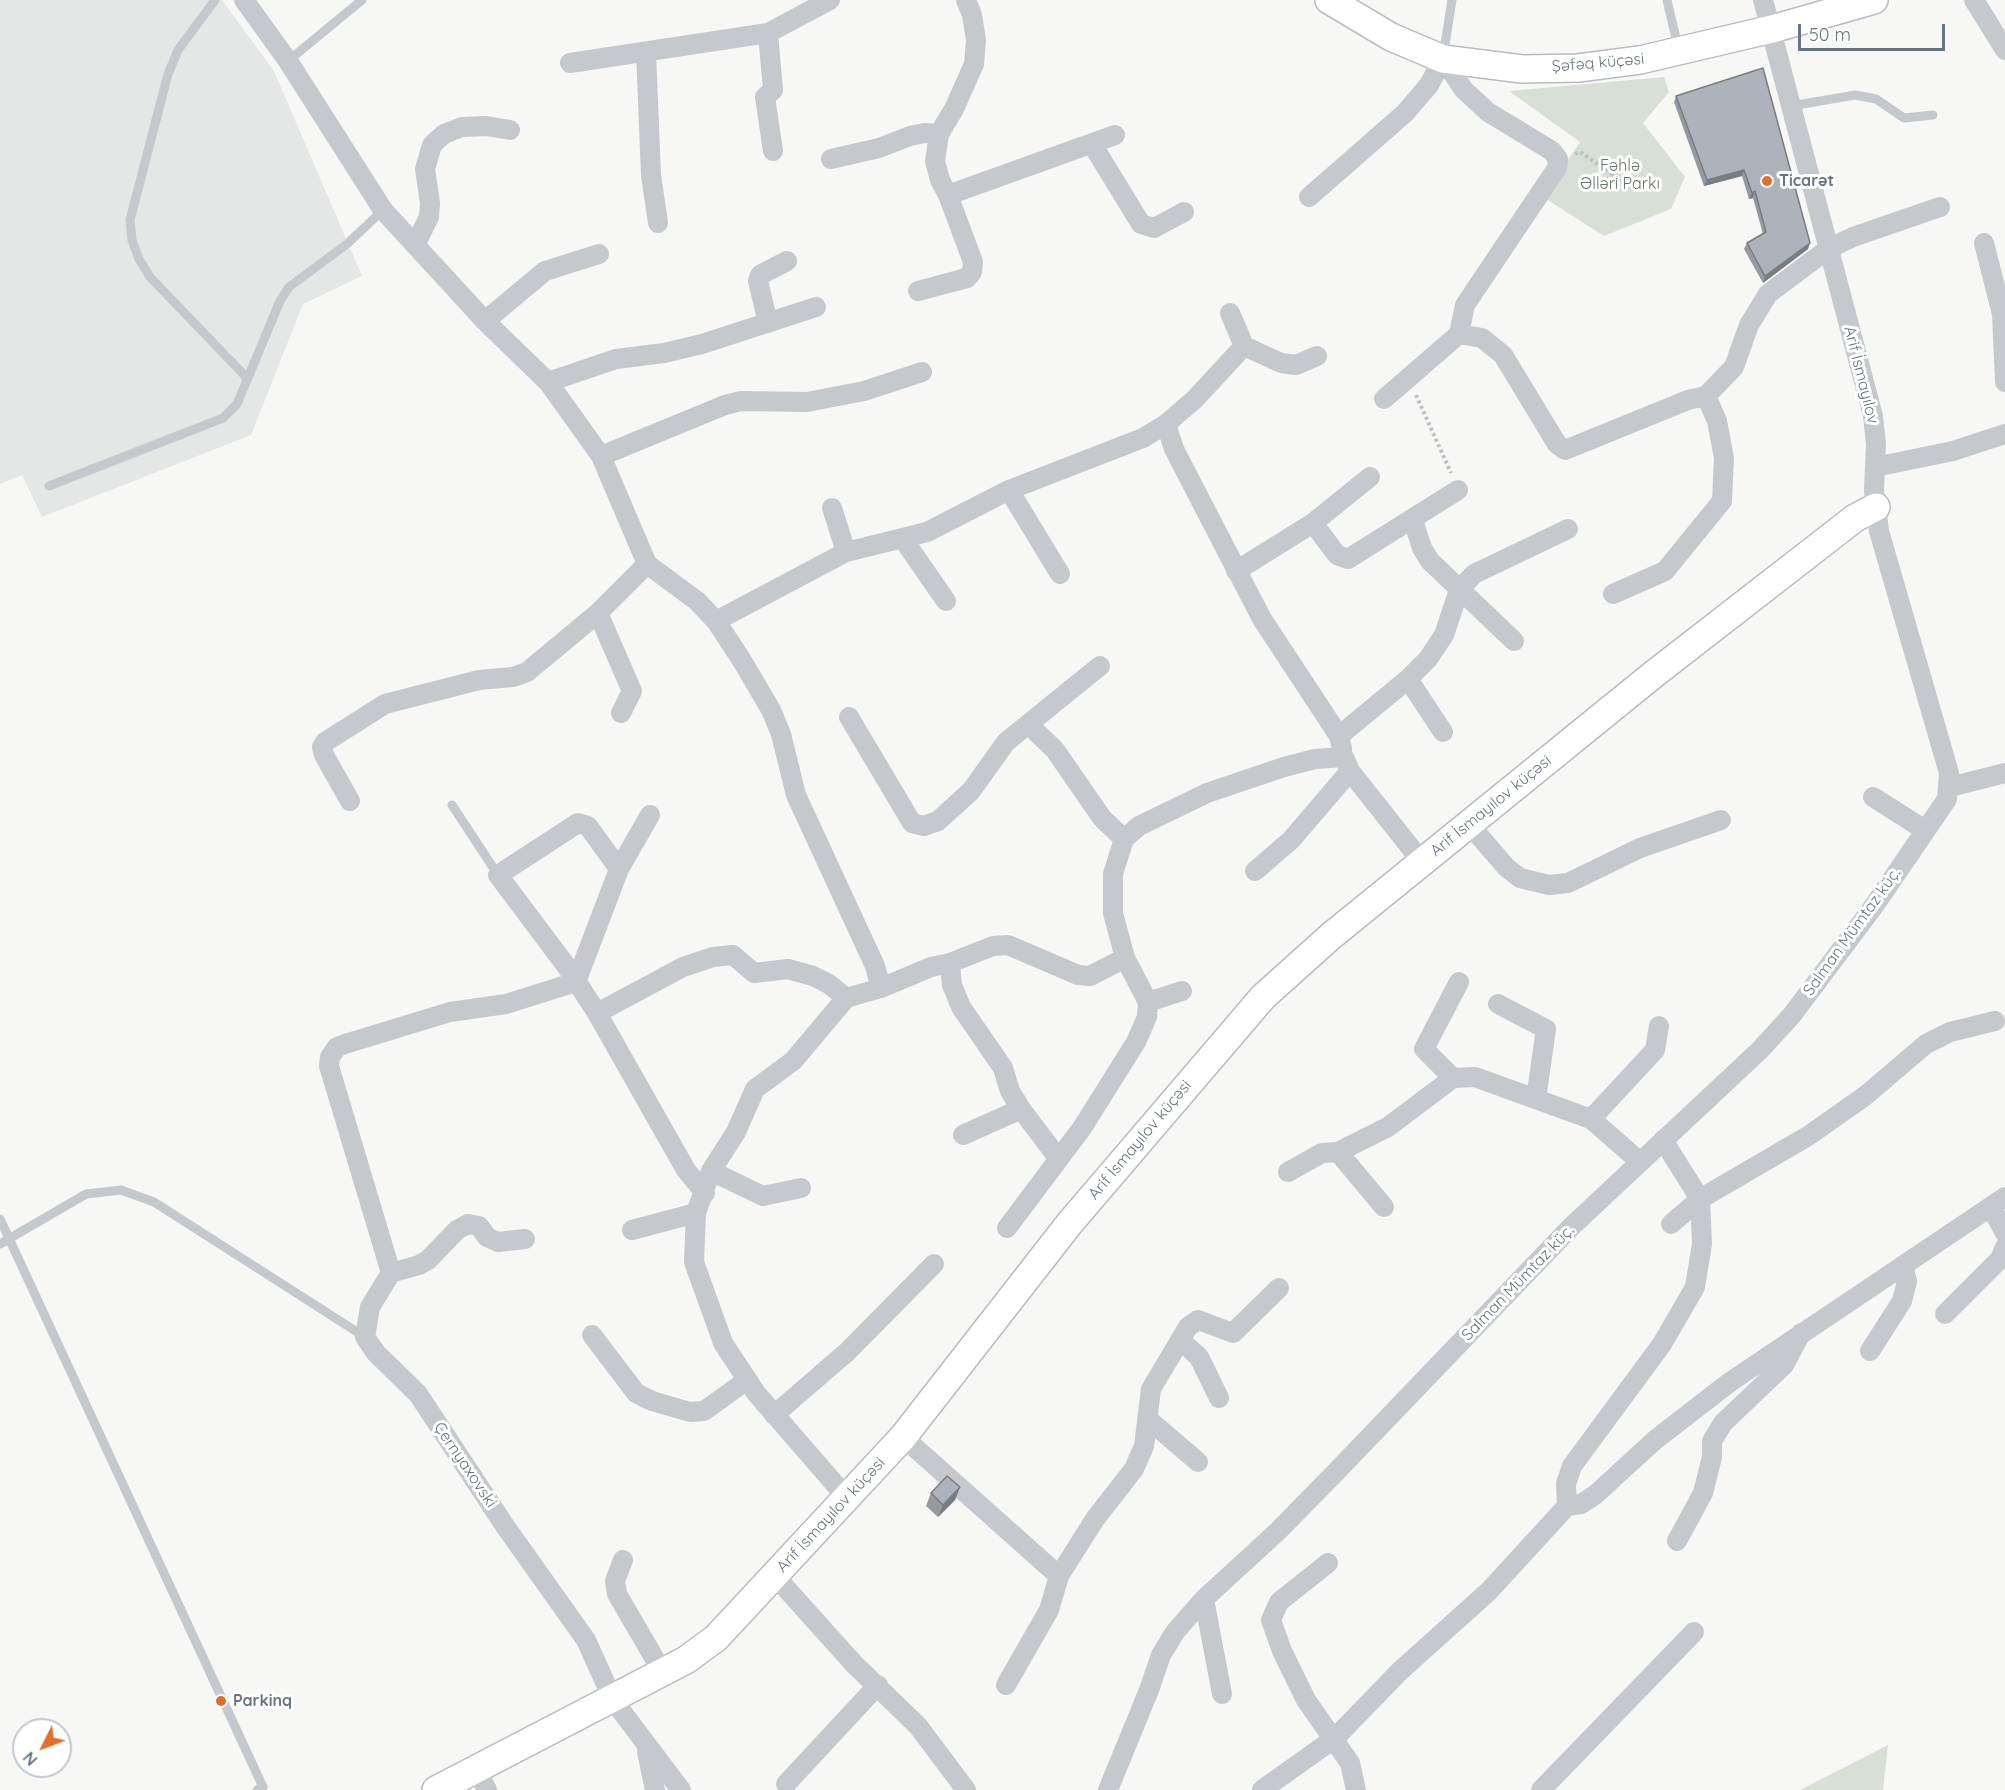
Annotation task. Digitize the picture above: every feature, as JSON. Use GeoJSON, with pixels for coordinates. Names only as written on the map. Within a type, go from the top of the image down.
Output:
{"type":"FeatureCollection","features":[{"type":"Feature","properties":{"kind":"street"},"geometry":{"type":"LineString","coordinates":[[244,0],[288,62],[383,210],[486,321],[548,382],[601,456],[647,564],[697,602],[716,621],[771,710],[781,734],[796,795],[875,966],[881,988]]}},
{"type":"Feature","properties":{"kind":"street"},"geometry":{"type":"LineString","coordinates":[[570,63],[768,33],[830,0]]}},
{"type":"Feature","properties":{"kind":"street"},"geometry":{"type":"LineString","coordinates":[[918,291],[967,278],[972,272],[973,262],[935,161],[939,134],[954,109],[974,64],[976,40],[972,15],[966,0]]}},
{"type":"Feature","properties":{"kind":"street","name":"Şəfəq küçəsi"},"geometry":{"type":"LineString","coordinates":[[1329,0],[1391,38],[1443,59],[1522,69],[1578,68],[1680,52],[1874,0]]}},
{"type":"Feature","properties":{"kind":"street","name":"Arif İsmayılov"},"geometry":{"type":"LineString","coordinates":[[1763,0],[1873,416],[1879,531],[1949,773],[1950,788]]}},
{"type":"Feature","properties":{"kind":"street"},"geometry":{"type":"LineString","coordinates":[[1974,0],[2005,50]]}},
{"type":"Feature","properties":{"kind":"street"},"geometry":{"type":"LineString","coordinates":[[768,33],[773,90],[765,97],[773,151]]}},
{"type":"Feature","properties":{"kind":"street"},"geometry":{"type":"LineString","coordinates":[[646,52],[651,175],[658,223]]}},
{"type":"Feature","properties":{"kind":"street"},"geometry":{"type":"LineString","coordinates":[[1309,197],[1405,113],[1429,85],[1443,59],[1464,90],[1488,112],[1552,151],[1558,159],[1557,168],[1465,305],[1459,334],[1384,399]]}},
{"type":"Feature","properties":{"kind":"street"},"geometry":{"type":"LineString","coordinates":[[415,245],[429,217],[430,203],[425,169],[432,146],[444,134],[462,127],[486,126],[510,130]]}},
{"type":"Feature","properties":{"kind":"street"},"geometry":{"type":"LineString","coordinates":[[831,159],[879,148],[910,136],[939,134]]}},
{"type":"Feature","properties":{"kind":"street"},"geometry":{"type":"LineString","coordinates":[[948,195],[1115,135]]}},
{"type":"Feature","properties":{"kind":"street"},"geometry":{"type":"LineString","coordinates":[[1092,144],[1141,224],[1154,228],[1184,212]]}},
{"type":"Feature","properties":{"kind":"street"},"geometry":{"type":"LineString","coordinates":[[1459,334],[1482,338],[1503,355],[1557,444],[1565,450],[1688,400],[1706,396],[1734,367],[1749,325],[1767,294],[1828,249],[1854,237],[1940,207]]}},
{"type":"Feature","properties":{"kind":"street"},"geometry":{"type":"LineString","coordinates":[[1984,243],[2002,314],[2005,382]]}},
{"type":"Feature","properties":{"kind":"street"},"geometry":{"type":"LineString","coordinates":[[486,321],[545,272],[599,254]]}},
{"type":"Feature","properties":{"kind":"street"},"geometry":{"type":"LineString","coordinates":[[768,323],[758,281],[760,274],[787,261]]}},
{"type":"Feature","properties":{"kind":"street"},"geometry":{"type":"LineString","coordinates":[[548,382],[616,359],[664,353],[702,344],[816,307]]}},
{"type":"Feature","properties":{"kind":"street"},"geometry":{"type":"LineString","coordinates":[[1230,313],[1244,346],[1281,363],[1296,365],[1317,356]]}},
{"type":"Feature","properties":{"kind":"street"},"geometry":{"type":"LineString","coordinates":[[716,621],[846,552],[927,532],[1009,490],[1143,438],[1166,424],[1195,399],[1244,346]]}},
{"type":"Feature","properties":{"kind":"street"},"geometry":{"type":"LineString","coordinates":[[601,456],[741,401],[807,402],[864,391],[922,372]]}},
{"type":"Feature","properties":{"kind":"street"},"geometry":{"type":"LineString","coordinates":[[1613,594],[1665,571],[1722,501],[1724,459],[1718,421],[1706,396]]}},
{"type":"Feature","properties":{"kind":"street"},"geometry":{"type":"LineString","coordinates":[[1166,424],[1174,449],[1236,571],[1279,647],[1339,736],[1347,764],[1422,862]]}},
{"type":"Feature","properties":{"kind":"street"},"geometry":{"type":"LineString","coordinates":[[1875,467],[1953,451],[2005,434]]}},
{"type":"Feature","properties":{"kind":"street"},"geometry":{"type":"LineString","coordinates":[[1236,571],[1313,523],[1370,477]]}},
{"type":"Feature","properties":{"kind":"street"},"geometry":{"type":"LineString","coordinates":[[1009,490],[1060,574]]}},
{"type":"Feature","properties":{"kind":"street"},"geometry":{"type":"LineString","coordinates":[[1313,523],[1337,555],[1348,559],[1458,490]]}},
{"type":"Feature","properties":{"kind":"street","name":"Arif İsmayılov küçəsi"},"geometry":{"type":"LineString","coordinates":[[436,1790],[482,1780],[613,1700],[686,1660],[716,1638],[903,1437],[1069,1224],[1263,997],[1299,963],[1422,862],[1740,606],[1855,518],[1876,507]]}},
{"type":"Feature","properties":{"kind":"street"},"geometry":{"type":"LineString","coordinates":[[832,508],[846,552]]}},
{"type":"Feature","properties":{"kind":"street"},"geometry":{"type":"LineString","coordinates":[[1413,520],[1422,548],[1430,561],[1514,641]]}},
{"type":"Feature","properties":{"kind":"street"},"geometry":{"type":"LineString","coordinates":[[1339,736],[1408,679],[1428,659],[1444,635],[1459,590],[1474,574],[1568,529]]}},
{"type":"Feature","properties":{"kind":"street"},"geometry":{"type":"LineString","coordinates":[[903,539],[946,601]]}},
{"type":"Feature","properties":{"kind":"street"},"geometry":{"type":"LineString","coordinates":[[350,801],[324,755],[322,747],[325,742],[385,704],[479,680],[513,677],[527,672],[598,613],[647,564]]}},
{"type":"Feature","properties":{"kind":"street"},"geometry":{"type":"LineString","coordinates":[[598,613],[632,691],[621,713]]}},
{"type":"Feature","properties":{"kind":"street"},"geometry":{"type":"LineString","coordinates":[[849,717],[912,824],[924,826],[938,821],[971,792],[1006,742],[1100,666]]}},
{"type":"Feature","properties":{"kind":"street"},"geometry":{"type":"LineString","coordinates":[[1408,679],[1443,732]]}},
{"type":"Feature","properties":{"kind":"street"},"geometry":{"type":"LineString","coordinates":[[1028,724],[1054,750],[1102,818],[1124,839]]}},
{"type":"Feature","properties":{"kind":"street"},"geometry":{"type":"LineString","coordinates":[[1006,1228],[1082,1128],[1136,1042],[1147,1017],[1148,1002],[1125,958],[1113,913],[1113,874],[1124,839],[1140,826],[1207,793],[1284,767],[1315,759],[1347,764]]}},
{"type":"Feature","properties":{"kind":"street"},"geometry":{"type":"LineString","coordinates":[[1255,871],[1291,840],[1347,764]]}},
{"type":"Feature","properties":{"kind":"street"},"geometry":{"type":"LineString","coordinates":[[1950,788],[2005,773]]}},
{"type":"Feature","properties":{"kind":"street","name":"Salman Mümtaz küç."},"geometry":{"type":"LineString","coordinates":[[1108,1790],[1161,1655],[1175,1632],[1204,1599],[1277,1532],[1572,1226],[1639,1161],[1745,1065],[1792,1015],[1874,906],[1947,799],[1950,788]]}},
{"type":"Feature","properties":{"kind":"street"},"geometry":{"type":"LineString","coordinates":[[1873,797],[1925,830]]}},
{"type":"Feature","properties":{"kind":"street"},"geometry":{"type":"LineString","coordinates":[[576,982],[619,869],[650,815]]}},
{"type":"Feature","properties":{"kind":"street"},"geometry":{"type":"LineString","coordinates":[[1470,824],[1506,867],[1520,878],[1550,885],[1568,883],[1640,848],[1721,820]]}},
{"type":"Feature","properties":{"kind":"street"},"geometry":{"type":"LineString","coordinates":[[619,869],[588,826],[578,823],[498,875],[597,1013],[686,1170],[705,1193]]}},
{"type":"Feature","properties":{"kind":"street"},"geometry":{"type":"LineString","coordinates":[[847,1498],[774,1415],[747,1380],[723,1343],[694,1262],[696,1213],[711,1171],[736,1132],[755,1089],[793,1061],[846,998],[881,988],[931,967],[950,963],[993,946],[1008,945],[1078,975],[1089,976],[1125,958]]}},
{"type":"Feature","properties":{"kind":"street"},"geometry":{"type":"LineString","coordinates":[[597,1013],[683,967],[713,957],[732,955],[754,973],[788,969],[813,976],[829,984],[846,998]]}},
{"type":"Feature","properties":{"kind":"street"},"geometry":{"type":"LineString","coordinates":[[950,963],[952,985],[961,1007],[1004,1068],[1010,1091],[1058,1158]]}},
{"type":"Feature","properties":{"kind":"street"},"geometry":{"type":"LineString","coordinates":[[391,1273],[329,1066],[330,1057],[337,1047],[345,1044],[450,1012],[506,1004],[576,982]]}},
{"type":"Feature","properties":{"kind":"street"},"geometry":{"type":"LineString","coordinates":[[1453,1078],[1424,1049],[1459,982]]}},
{"type":"Feature","properties":{"kind":"street"},"geometry":{"type":"LineString","coordinates":[[1148,1002],[1182,991]]}},
{"type":"Feature","properties":{"kind":"street"},"geometry":{"type":"LineString","coordinates":[[1498,1004],[1546,1029],[1547,1036],[1536,1099]]}},
{"type":"Feature","properties":{"kind":"street"},"geometry":{"type":"LineString","coordinates":[[1671,1224],[1700,1199],[1808,1136],[1865,1096],[1926,1044],[1950,1032],[1995,1020]]}},
{"type":"Feature","properties":{"kind":"street"},"geometry":{"type":"LineString","coordinates":[[1591,1119],[1654,1050],[1659,1039],[1659,1026]]}},
{"type":"Feature","properties":{"kind":"street"},"geometry":{"type":"LineString","coordinates":[[1288,1172],[1322,1153],[1338,1152],[1388,1127],[1453,1078],[1475,1077],[1591,1119],[1639,1161]]}},
{"type":"Feature","properties":{"kind":"street"},"geometry":{"type":"LineString","coordinates":[[963,1135],[1022,1109]]}},
{"type":"Feature","properties":{"kind":"street"},"geometry":{"type":"LineString","coordinates":[[1567,1506],[1566,1484],[1572,1466],[1662,1344],[1695,1287],[1702,1244],[1700,1199],[1663,1140]]}},
{"type":"Feature","properties":{"kind":"street"},"geometry":{"type":"LineString","coordinates":[[1338,1152],[1384,1207]]}},
{"type":"Feature","properties":{"kind":"street"},"geometry":{"type":"LineString","coordinates":[[711,1171],[762,1196],[801,1188]]}},
{"type":"Feature","properties":{"kind":"street"},"geometry":{"type":"LineString","coordinates":[[1262,1790],[1335,1738],[1400,1671],[1489,1591],[1567,1506],[1581,1504],[1595,1495],[1655,1440],[1730,1382],[1802,1330],[1998,1202],[2005,1233]]}},
{"type":"Feature","properties":{"kind":"street"},"geometry":{"type":"LineString","coordinates":[[632,1230],[696,1213]]}},
{"type":"Feature","properties":{"kind":"street"},"geometry":{"type":"LineString","coordinates":[[365,1337],[370,1306],[391,1273],[428,1260],[457,1230],[468,1224],[479,1226],[487,1237],[498,1242],[525,1239]]}},
{"type":"Feature","properties":{"kind":"street"},"geometry":{"type":"LineString","coordinates":[[1945,1314],[2000,1259],[2005,1247]]}},
{"type":"Feature","properties":{"kind":"street"},"geometry":{"type":"LineString","coordinates":[[774,1415],[847,1352],[934,1264]]}},
{"type":"Feature","properties":{"kind":"street"},"geometry":{"type":"LineString","coordinates":[[1870,1351],[1902,1301],[1907,1281],[1903,1266]]}},
{"type":"Feature","properties":{"kind":"street"},"geometry":{"type":"LineString","coordinates":[[1006,1685],[1049,1610],[1059,1576],[1095,1519],[1134,1469],[1144,1446],[1152,1389],[1188,1327],[1198,1320],[1233,1333],[1279,1288]]}},
{"type":"Feature","properties":{"kind":"street"},"geometry":{"type":"LineString","coordinates":[[1677,1541],[1702,1493],[1712,1457],[1712,1442],[1723,1423],[1784,1365],[1802,1330]]}},
{"type":"Feature","properties":{"kind":"street"},"geometry":{"type":"LineString","coordinates":[[592,1335],[636,1393],[651,1401],[690,1412],[704,1411],[747,1380]]}},
{"type":"Feature","properties":{"kind":"street","name":"Çernyaxovski"},"geometry":{"type":"LineString","coordinates":[[365,1337],[376,1353],[418,1394],[586,1640],[613,1700],[681,1790]]}},
{"type":"Feature","properties":{"kind":"street"},"geometry":{"type":"LineString","coordinates":[[1180,1340],[1199,1357],[1219,1398]]}},
{"type":"Feature","properties":{"kind":"street"},"geometry":{"type":"LineString","coordinates":[[1148,1419],[1198,1461]]}},
{"type":"Feature","properties":{"kind":"street"},"geometry":{"type":"LineString","coordinates":[[903,1437],[1059,1576]]}},
{"type":"Feature","properties":{"kind":"street"},"geometry":{"type":"LineString","coordinates":[[622,1560],[615,1581],[617,1594],[663,1673]]}},
{"type":"Feature","properties":{"kind":"street"},"geometry":{"type":"LineString","coordinates":[[1328,1563],[1279,1602],[1272,1620],[1282,1651],[1306,1700],[1335,1738],[1350,1763],[1356,1790]]}},
{"type":"Feature","properties":{"kind":"street"},"geometry":{"type":"LineString","coordinates":[[776,1576],[854,1664],[918,1726],[966,1790]]}},
{"type":"Feature","properties":{"kind":"street"},"geometry":{"type":"LineString","coordinates":[[1204,1599],[1222,1694]]}},
{"type":"Feature","properties":{"kind":"street"},"geometry":{"type":"LineString","coordinates":[[1541,1790],[1694,1632]]}},
{"type":"Feature","properties":{"kind":"street"},"geometry":{"type":"LineString","coordinates":[[786,1784],[878,1685]]}},
{"type":"Feature","properties":{"kind":"street"},"geometry":{"type":"LineString","coordinates":[[646,1745],[655,1790]]}},
{"type":"Feature","properties":{"kind":"lane"},"geometry":{"type":"LineString","coordinates":[[215,0],[178,50],[168,74],[130,219],[132,240],[139,260],[150,277],[247,378]]}},
{"type":"Feature","properties":{"kind":"lane"},"geometry":{"type":"LineString","coordinates":[[288,62],[362,0]]}},
{"type":"Feature","properties":{"kind":"lane"},"geometry":{"type":"LineString","coordinates":[[1443,59],[1452,0]]}},
{"type":"Feature","properties":{"kind":"lane"},"geometry":{"type":"LineString","coordinates":[[1667,0],[1680,52]]}},
{"type":"Feature","properties":{"kind":"lane"},"geometry":{"type":"LineString","coordinates":[[1791,106],[1855,95],[1876,99],[1904,118],[1933,115]]}},
{"type":"Feature","properties":{"kind":"lane"},"geometry":{"type":"LineString","coordinates":[[49,486],[223,418],[237,404],[280,301],[290,287],[347,244],[383,210]]}},
{"type":"Feature","properties":{"kind":"lane"},"geometry":{"type":"LineString","coordinates":[[452,805],[498,875]]}},
{"type":"Feature","properties":{"kind":"lane"},"geometry":{"type":"LineString","coordinates":[[0,1244],[86,1194],[120,1190],[154,1202],[365,1337]]}},
{"type":"Feature","properties":{"kind":"lane"},"geometry":{"type":"LineString","coordinates":[[0,1219],[261,1789]]}},
{"type":"Feature","properties":{"kind":"path"},"geometry":{"type":"LineString","coordinates":[[1580,153],[1635,189]]}},
{"type":"Feature","properties":{"kind":"path"},"geometry":{"type":"LineString","coordinates":[[1603,185],[1613,173]]}},
{"type":"Feature","properties":{"kind":"path"},"geometry":{"type":"LineString","coordinates":[[1408,378],[1458,490]]}},
{"type":"Feature","properties":{"kind":"shaded area"},"geometry":{"type":"Polygon","coordinates":[[[0,0],[222,0],[274,71],[362,276],[303,304],[251,435],[42,517],[22,475],[0,484],[0,0]]]}},
{"type":"Feature","properties":{"kind":"green space","name":"Fəhlə Əlləri Parkı"},"geometry":{"type":"Polygon","coordinates":[[[1664,77],[1669,92],[1643,123],[1685,177],[1671,209],[1604,236],[1543,197],[1580,142],[1509,91],[1664,77]]]}},
{"type":"Feature","properties":{"kind":"green space"},"geometry":{"type":"Polygon","coordinates":[[[1888,1745],[1883,1790],[1800,1790],[1888,1745]]]}},
{"type":"Feature","properties":{"kind":"building","name":"Ticarət"},"geometry":{"type":"Polygon","coordinates":[[[1763,68],[1810,243],[1765,276],[1747,243],[1766,232],[1755,191],[1752,193],[1744,170],[1707,180],[1676,96],[1763,68]]]}},
{"type":"Feature","properties":{"kind":"building"},"geometry":{"type":"Polygon","coordinates":[[[947,1476],[960,1487],[943,1505],[931,1493],[947,1476]]]}},
{"type":"Feature","properties":{"kind":"place","name":"Ticarət"},"geometry":{"type":"Point","coordinates":[1767,181]}},
{"type":"Feature","properties":{"kind":"place","name":"Parkinq"},"geometry":{"type":"Point","coordinates":[221,1701]}}]}
